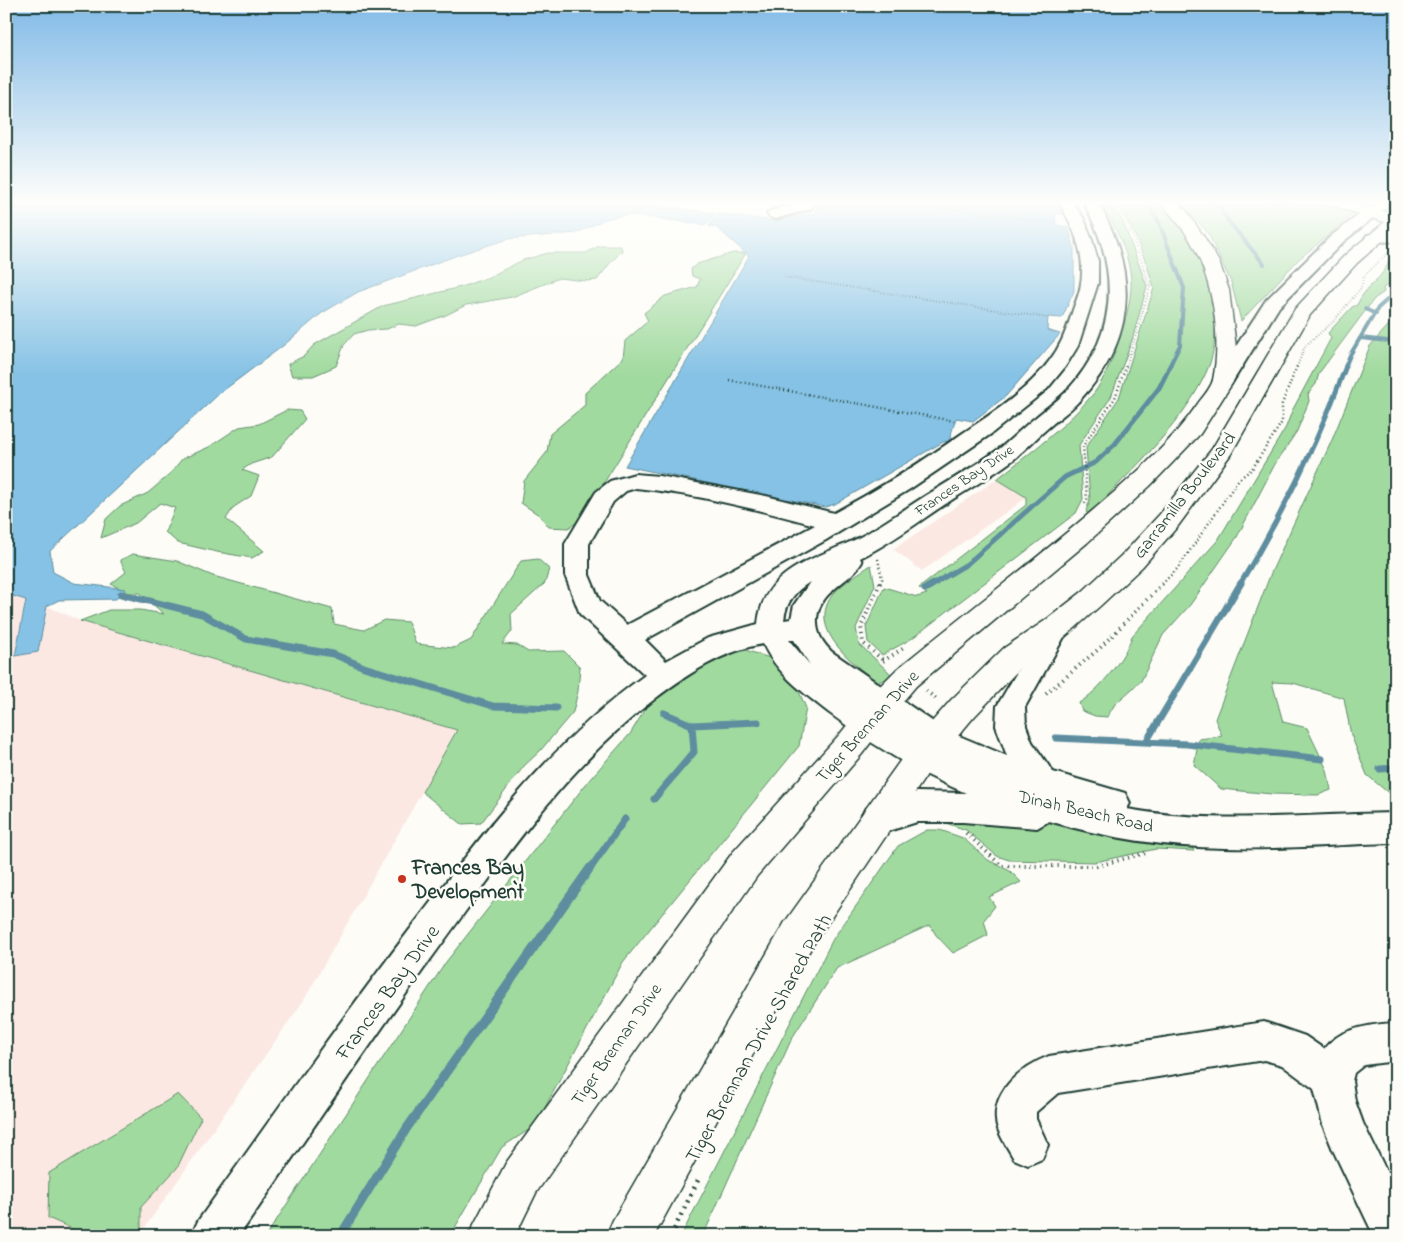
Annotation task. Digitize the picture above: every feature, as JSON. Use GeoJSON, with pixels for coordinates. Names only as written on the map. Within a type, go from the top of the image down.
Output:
{"type":"FeatureCollection","features":[{"type":"Feature","properties":{"kind":"main road","name":"Tiger Brennan Drive"},"geometry":{"type":"LineString","coordinates":[[490,1236],[521,1178],[745,864],[875,713],[906,678],[1078,537],[1142,481],[1192,429],[1222,382],[1226,348],[1220,290],[1208,259]]}},
{"type":"Feature","properties":{"kind":"main road","name":"Garramilla Boulevard"},"geometry":{"type":"LineString","coordinates":[[928,748],[1014,656],[1056,628],[1092,599],[1126,566],[1168,520],[1229,440],[1302,313],[1340,271],[1354,259]]}},
{"type":"Feature","properties":{"kind":"main road"},"geometry":{"type":"LineString","coordinates":[[629,1236],[798,935],[876,820],[928,748]]}},
{"type":"Feature","properties":{"kind":"street"},"geometry":{"type":"LineString","coordinates":[[626,639],[644,627],[836,522],[943,460],[1019,404],[1044,379],[1066,351],[1078,322],[1090,283],[1089,259]]}},
{"type":"Feature","properties":{"kind":"street","name":"Frances Bay Drive"},"geometry":{"type":"LineString","coordinates":[[788,630],[773,608],[776,600],[786,587],[812,570],[871,542],[1000,459],[1073,396],[1096,366],[1112,334],[1117,309],[1116,259]]}},
{"type":"Feature","properties":{"kind":"street"},"geometry":{"type":"LineString","coordinates":[[1222,382],[1272,304],[1316,259]]}},
{"type":"Feature","properties":{"kind":"street"},"geometry":{"type":"LineString","coordinates":[[664,676],[626,639],[589,607],[577,575],[577,544],[604,497],[618,486],[635,481],[660,483],[766,504],[836,522]]}},
{"type":"Feature","properties":{"kind":"street","name":"Frances Bay Drive"},"geometry":{"type":"LineString","coordinates":[[213,1236],[408,961],[501,836],[584,741],[617,711],[664,676],[720,645],[750,635],[788,630],[806,610],[815,593],[871,542]]}},
{"type":"Feature","properties":{"kind":"street"},"geometry":{"type":"LineString","coordinates":[[1042,783],[1019,748],[1011,726],[1011,706],[1056,628]]}},
{"type":"Feature","properties":{"kind":"street","name":"Dinah Beach Road"},"geometry":{"type":"LineString","coordinates":[[788,630],[781,652],[796,671],[875,713],[928,748],[963,777],[1032,801],[1122,822],[1200,832],[1396,828]]}},
{"type":"Feature","properties":{"kind":"street"},"geometry":{"type":"LineString","coordinates":[[928,748],[1005,769],[1042,783],[1131,807],[1292,831]]}},
{"type":"Feature","properties":{"kind":"street"},"geometry":{"type":"LineString","coordinates":[[876,820],[917,807],[938,807],[973,808],[1122,822]]}},
{"type":"Feature","properties":{"kind":"street"},"geometry":{"type":"LineString","coordinates":[[1028,1145],[1016,1122],[1018,1102],[1049,1075],[1264,1041],[1292,1050],[1332,1078]]}},
{"type":"Feature","properties":{"kind":"street"},"geometry":{"type":"LineString","coordinates":[[1396,1042],[1364,1045],[1350,1051],[1340,1059],[1334,1068],[1332,1078],[1341,1121],[1396,1234]]}},
{"type":"Feature","properties":{"kind":"path"},"geometry":{"type":"LineString","coordinates":[[1083,507],[1086,499],[1083,446],[1115,398],[1135,340],[1150,287],[1140,259]]}},
{"type":"Feature","properties":{"kind":"path"},"geometry":{"type":"LineString","coordinates":[[784,277],[1048,318]]}},
{"type":"Feature","properties":{"kind":"path"},"geometry":{"type":"LineString","coordinates":[[729,380],[954,421]]}},
{"type":"Feature","properties":{"kind":"path"},"geometry":{"type":"LineString","coordinates":[[871,542],[878,559],[882,580],[861,627],[863,643],[883,661],[906,647]]}},
{"type":"Feature","properties":{"kind":"path","name":"Tiger Brennan Drive Shared Path"},"geometry":{"type":"LineString","coordinates":[[671,1236],[700,1176]]}},
{"type":"Feature","properties":{"kind":"shaded area"},"geometry":{"type":"Polygon","coordinates":[[[997,479],[1026,498],[922,571],[893,549],[997,479]]]}},
{"type":"Feature","properties":{"kind":"shaded area"},"geometry":{"type":"Polygon","coordinates":[[[6,594],[26,600],[15,656],[38,652],[47,606],[85,623],[457,730],[304,1000],[139,1236],[6,1236],[6,594]]]}},
{"type":"Feature","properties":{"kind":"green space"},"geometry":{"type":"Polygon","coordinates":[[[614,259],[597,280],[586,281],[559,278],[512,297],[466,305],[416,326],[399,324],[387,329],[368,330],[354,334],[344,345],[336,366],[313,376],[292,376],[288,364],[304,356],[314,345],[383,306],[461,287],[489,277],[523,260],[614,259]]]}},
{"type":"Feature","properties":{"kind":"green space"},"geometry":{"type":"Polygon","coordinates":[[[713,259],[742,259],[581,520],[568,528],[549,527],[539,515],[521,503],[524,481],[547,452],[550,434],[585,405],[585,393],[623,358],[625,341],[648,321],[644,313],[665,296],[697,287],[700,279],[692,276],[691,269],[697,264],[713,259]]]}},
{"type":"Feature","properties":{"kind":"green space"},"geometry":{"type":"Polygon","coordinates":[[[1127,259],[1137,259],[1147,286],[1132,340],[1111,397],[1079,445],[1083,499],[1076,513],[911,639],[882,655],[868,642],[866,627],[884,587],[917,597],[927,594],[919,588],[1026,505],[1026,497],[997,479],[1048,439],[1094,393],[1107,371],[1124,326],[1131,285],[1127,259]]]}},
{"type":"Feature","properties":{"kind":"green space"},"geometry":{"type":"Polygon","coordinates":[[[1145,259],[1200,259],[1209,284],[1215,316],[1214,348],[1210,363],[1200,384],[1173,424],[1140,463],[1089,514],[1086,512],[1090,499],[1086,447],[1119,398],[1154,288],[1145,259]]]}},
{"type":"Feature","properties":{"kind":"green space"},"geometry":{"type":"Polygon","coordinates":[[[1220,259],[1299,259],[1241,321],[1231,282],[1220,259]]]}},
{"type":"Feature","properties":{"kind":"green space"},"geometry":{"type":"Polygon","coordinates":[[[1396,259],[1396,280],[1383,288],[1384,292],[1374,299],[1319,373],[1316,384],[1308,394],[1309,401],[1297,431],[1275,464],[1237,537],[1190,605],[1163,635],[1141,681],[1115,704],[1107,717],[1095,716],[1082,711],[1079,703],[1095,691],[1103,682],[1124,654],[1132,636],[1218,540],[1286,427],[1292,411],[1331,338],[1328,333],[1352,307],[1357,305],[1364,293],[1379,278],[1389,260],[1396,259]]]}},
{"type":"Feature","properties":{"kind":"green space"},"geometry":{"type":"Polygon","coordinates":[[[1396,303],[1396,796],[1392,796],[1367,775],[1351,735],[1344,698],[1293,683],[1272,682],[1283,722],[1307,728],[1327,770],[1331,790],[1318,795],[1272,794],[1221,789],[1194,765],[1199,739],[1222,736],[1215,719],[1271,573],[1332,440],[1370,346],[1395,318],[1392,307],[1396,303]]]}},
{"type":"Feature","properties":{"kind":"green space"},"geometry":{"type":"Polygon","coordinates":[[[287,410],[300,411],[305,419],[272,457],[251,464],[242,470],[259,476],[251,496],[234,507],[226,519],[264,551],[252,558],[178,543],[165,532],[175,508],[160,503],[136,523],[101,538],[106,519],[120,506],[148,493],[169,475],[182,459],[209,447],[239,427],[259,424],[287,410]]]}},
{"type":"Feature","properties":{"kind":"green space"},"geometry":{"type":"Polygon","coordinates":[[[133,554],[177,561],[213,576],[332,609],[334,624],[364,630],[384,620],[408,622],[416,644],[454,648],[471,640],[521,561],[538,559],[549,569],[545,583],[511,614],[512,631],[502,644],[517,645],[528,652],[564,651],[580,667],[578,691],[573,712],[540,751],[524,766],[481,823],[462,824],[422,792],[457,730],[80,621],[109,610],[140,610],[164,614],[140,593],[129,593],[111,584],[126,572],[120,560],[133,554]]]}},
{"type":"Feature","properties":{"kind":"green space"},"geometry":{"type":"Polygon","coordinates":[[[871,565],[875,585],[856,628],[859,644],[891,674],[885,680],[876,682],[855,665],[835,643],[828,631],[825,619],[826,606],[834,593],[847,581],[871,565]]]}},
{"type":"Feature","properties":{"kind":"green space"},"geometry":{"type":"Polygon","coordinates":[[[745,650],[770,658],[794,680],[806,708],[799,746],[623,962],[535,1126],[502,1147],[450,1236],[266,1236],[446,962],[590,779],[630,734],[646,708],[677,682],[722,654],[745,650]]]}},
{"type":"Feature","properties":{"kind":"green space"},"geometry":{"type":"Polygon","coordinates":[[[937,816],[1053,822],[1192,847],[1194,851],[1156,849],[1095,862],[1009,860],[997,856],[966,830],[937,820],[937,816]]]}},
{"type":"Feature","properties":{"kind":"green space"},"geometry":{"type":"Polygon","coordinates":[[[927,830],[940,830],[963,838],[988,860],[1010,871],[1021,882],[989,897],[995,906],[984,920],[988,935],[953,953],[936,935],[930,925],[837,968],[792,1038],[703,1236],[681,1236],[833,939],[898,846],[927,830]]]}},
{"type":"Feature","properties":{"kind":"green space"},"geometry":{"type":"Polygon","coordinates":[[[178,1094],[201,1118],[177,1168],[141,1207],[141,1236],[74,1236],[75,1230],[48,1218],[49,1173],[178,1094]]]}},
{"type":"Feature","properties":{"kind":"water"},"geometry":{"type":"Polygon","coordinates":[[[6,259],[447,259],[358,292],[322,313],[284,345],[220,393],[50,551],[53,572],[74,583],[126,589],[116,599],[59,600],[47,606],[38,652],[15,656],[26,600],[6,594],[6,259]]]}},
{"type":"Feature","properties":{"kind":"water"},"geometry":{"type":"Polygon","coordinates":[[[747,259],[1074,259],[1074,291],[1062,318],[1048,317],[1047,330],[1060,334],[1006,396],[973,421],[956,418],[949,441],[943,442],[835,504],[825,507],[625,466],[747,259]]]}},
{"type":"Feature","properties":{"kind":"waterway"},"geometry":{"type":"LineString","coordinates":[[1169,367],[1180,345],[1184,288],[1173,259]]}},
{"type":"Feature","properties":{"kind":"waterway"},"geometry":{"type":"LineString","coordinates":[[1260,259],[1264,264]]}},
{"type":"Feature","properties":{"kind":"waterway"},"geometry":{"type":"LineString","coordinates":[[1375,313],[1378,308],[1396,292]]}},
{"type":"Feature","properties":{"kind":"waterway"},"geometry":{"type":"LineString","coordinates":[[1365,309],[1375,313]]}},
{"type":"Feature","properties":{"kind":"waterway"},"geometry":{"type":"LineString","coordinates":[[1345,367],[1375,313]]}},
{"type":"Feature","properties":{"kind":"waterway"},"geometry":{"type":"LineString","coordinates":[[1361,338],[1396,342]]}},
{"type":"Feature","properties":{"kind":"waterway"},"geometry":{"type":"LineString","coordinates":[[933,584],[967,564],[1065,477],[1096,462],[1115,444],[1159,388],[1170,366]]}},
{"type":"Feature","properties":{"kind":"waterway"},"geometry":{"type":"LineString","coordinates":[[1240,584],[1298,478],[1324,422],[1346,366]]}},
{"type":"Feature","properties":{"kind":"waterway"},"geometry":{"type":"LineString","coordinates":[[925,589],[935,583]]}},
{"type":"Feature","properties":{"kind":"waterway"},"geometry":{"type":"LineString","coordinates":[[1146,742],[1241,583]]}},
{"type":"Feature","properties":{"kind":"waterway"},"geometry":{"type":"LineString","coordinates":[[121,594],[202,614],[246,639],[333,654],[364,667],[493,706],[556,708]]}},
{"type":"Feature","properties":{"kind":"waterway"},"geometry":{"type":"LineString","coordinates":[[664,713],[692,725]]}},
{"type":"Feature","properties":{"kind":"waterway"},"geometry":{"type":"LineString","coordinates":[[692,725],[758,722]]}},
{"type":"Feature","properties":{"kind":"waterway"},"geometry":{"type":"LineString","coordinates":[[654,799],[694,752],[692,725]]}},
{"type":"Feature","properties":{"kind":"waterway"},"geometry":{"type":"LineString","coordinates":[[1056,738],[1187,744],[1322,759]]}},
{"type":"Feature","properties":{"kind":"waterway"},"geometry":{"type":"LineString","coordinates":[[1380,769],[1396,768]]}},
{"type":"Feature","properties":{"kind":"waterway"},"geometry":{"type":"LineString","coordinates":[[590,869],[625,819]]}},
{"type":"Feature","properties":{"kind":"waterway"},"geometry":{"type":"LineString","coordinates":[[340,1236],[407,1128],[590,868]]}},
{"type":"Feature","properties":{"kind":"place","name":"Frances Bay Development"},"geometry":{"type":"Point","coordinates":[402,879]}}]}
